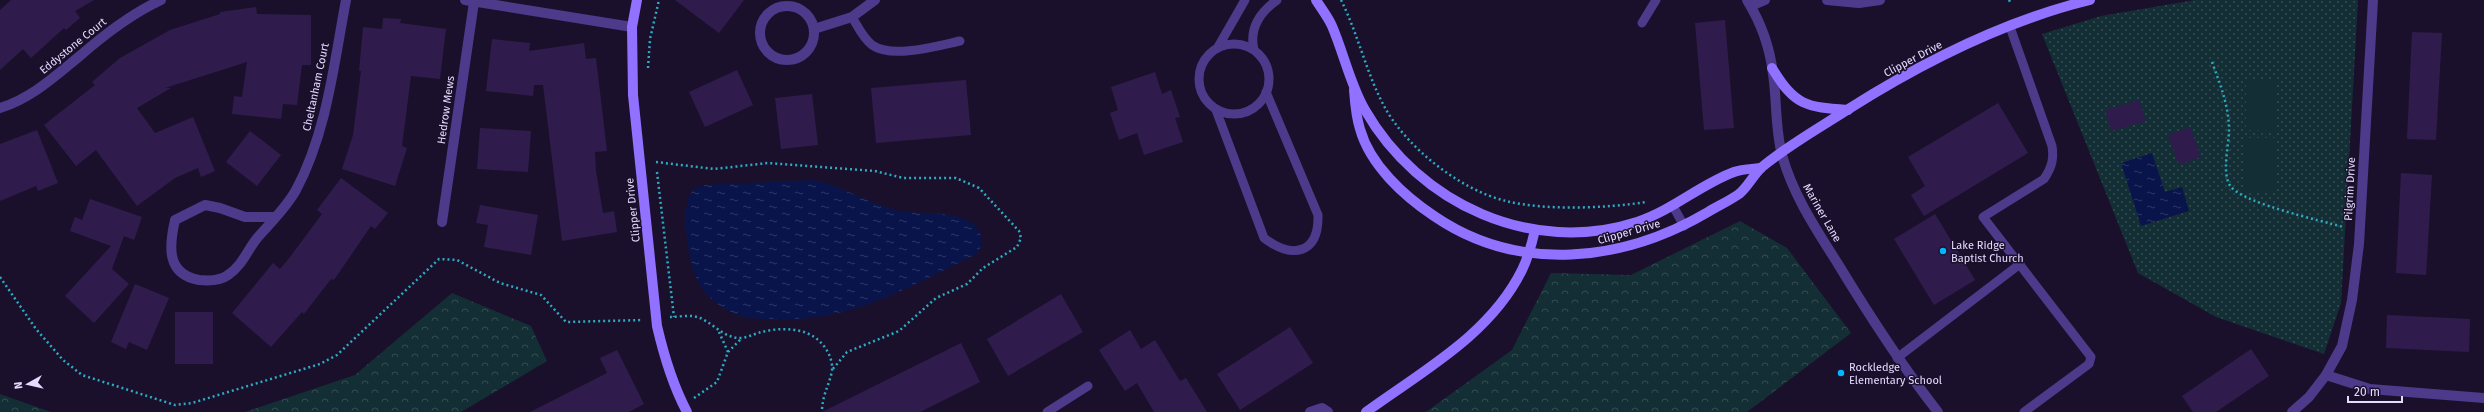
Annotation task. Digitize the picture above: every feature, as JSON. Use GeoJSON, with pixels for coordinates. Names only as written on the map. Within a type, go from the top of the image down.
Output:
{"type":"FeatureCollection","features":[{"type":"Feature","properties":{"kind":"street","name":"Cheltanham Court"},"geometry":{"type":"LineString","coordinates":[[276,217],[245,217],[220,208],[205,205],[189,211],[175,220],[170,244],[174,264],[189,278],[210,282],[227,276],[242,263],[257,239],[276,217],[296,189],[313,150],[324,113],[346,0]]}},
{"type":"Feature","properties":{"kind":"street","name":"Clipper Drive"},"geometry":{"type":"LineString","coordinates":[[637,0],[632,27],[633,95],[656,317],[665,359],[685,408]]}},
{"type":"Feature","properties":{"kind":"street"},"geometry":{"type":"LineString","coordinates":[[814,29],[852,17],[875,0]]}},
{"type":"Feature","properties":{"kind":"street","name":"Clipper Drive"},"geometry":{"type":"LineString","coordinates":[[1316,0],[1331,24],[1354,90],[1362,135],[1380,165],[1404,193],[1439,219],[1459,230],[1490,243],[1529,252],[1575,255],[1611,251],[1653,239],[1684,226],[1737,195],[1761,168],[1848,110],[1900,78],[1947,54],[2010,27],[2090,0]]}},
{"type":"Feature","properties":{"kind":"street"},"geometry":{"type":"LineString","coordinates":[[1749,3],[1765,0]]}},
{"type":"Feature","properties":{"kind":"street"},"geometry":{"type":"LineString","coordinates":[[1827,0],[1859,3],[1880,0]]}},
{"type":"Feature","properties":{"kind":"street","name":"Pilgrim Drive"},"geometry":{"type":"LineString","coordinates":[[2292,412],[2309,397],[2326,375],[2342,346],[2352,300],[2359,244],[2373,0]]}},
{"type":"Feature","properties":{"kind":"street","name":"Eddystone Court"},"geometry":{"type":"LineString","coordinates":[[0,108],[35,94],[96,42],[131,17],[157,1]]}},
{"type":"Feature","properties":{"kind":"street"},"geometry":{"type":"LineString","coordinates":[[469,1],[632,27]]}},
{"type":"Feature","properties":{"kind":"street","name":"Hedrow Mews"},"geometry":{"type":"LineString","coordinates":[[442,222],[469,1]]}},
{"type":"Feature","properties":{"kind":"street","name":"Mariner Lane"},"geometry":{"type":"LineString","coordinates":[[1749,3],[1766,43],[1772,68],[1782,154],[1803,207],[1897,358],[1938,412]]}},
{"type":"Feature","properties":{"kind":"street"},"geometry":{"type":"LineString","coordinates":[[783,6],[800,9],[811,21],[814,29],[810,47],[804,54],[791,60],[777,58],[769,54],[760,37],[763,20],[775,8],[783,6]]}},
{"type":"Feature","properties":{"kind":"street"},"geometry":{"type":"LineString","coordinates":[[1772,68],[1788,92],[1800,102],[1820,108],[1848,110]]}},
{"type":"Feature","properties":{"kind":"street","name":"Clipper Drive"},"geometry":{"type":"LineString","coordinates":[[1354,90],[1378,130],[1417,173],[1450,197],[1476,213],[1508,224],[1536,230],[1563,232],[1597,230],[1637,222],[1673,206],[1728,174],[1761,168]]}},
{"type":"Feature","properties":{"kind":"street"},"geometry":{"type":"LineString","coordinates":[[1366,412],[1472,335],[1493,314],[1511,290],[1529,252],[1536,230]]}},
{"type":"Feature","properties":{"kind":"street"},"geometry":{"type":"LineString","coordinates":[[2326,375],[2370,389],[2484,398]]}},
{"type":"Feature","properties":{"kind":"street"},"geometry":{"type":"LineString","coordinates":[[1310,412],[1322,408],[1328,412]]}},
{"type":"Feature","properties":{"kind":"lane"},"geometry":{"type":"LineString","coordinates":[[1245,0],[1225,38],[1218,47],[1205,58],[1199,69],[1198,82],[1201,93],[1216,110],[1264,238],[1275,247],[1290,252],[1302,249],[1312,244],[1318,229],[1318,215],[1266,92]]}},
{"type":"Feature","properties":{"kind":"lane"},"geometry":{"type":"LineString","coordinates":[[1254,50],[1252,34],[1254,26],[1265,10],[1277,0]]}},
{"type":"Feature","properties":{"kind":"lane"},"geometry":{"type":"LineString","coordinates":[[1642,23],[1656,0]]}},
{"type":"Feature","properties":{"kind":"lane"},"geometry":{"type":"LineString","coordinates":[[852,17],[865,38],[873,45],[884,50],[928,48],[960,41]]}},
{"type":"Feature","properties":{"kind":"lane"},"geometry":{"type":"LineString","coordinates":[[2010,27],[2052,146],[2054,157],[2051,169],[2044,178],[1983,217],[2092,357],[2089,364],[2024,412]]}},
{"type":"Feature","properties":{"kind":"lane"},"geometry":{"type":"LineString","coordinates":[[1216,110],[1226,114],[1248,111],[1257,105],[1266,92],[1269,75],[1266,64],[1254,50],[1237,43],[1218,47]]}},
{"type":"Feature","properties":{"kind":"lane"},"geometry":{"type":"LineString","coordinates":[[1673,206],[1684,226]]}},
{"type":"Feature","properties":{"kind":"lane"},"geometry":{"type":"LineString","coordinates":[[1897,358],[2020,264]]}},
{"type":"Feature","properties":{"kind":"lane"},"geometry":{"type":"LineString","coordinates":[[1047,412],[1088,386]]}},
{"type":"Feature","properties":{"kind":"path"},"geometry":{"type":"LineString","coordinates":[[648,71],[650,39],[659,0]]}},
{"type":"Feature","properties":{"kind":"path"},"geometry":{"type":"LineString","coordinates":[[1341,0],[1357,34],[1375,88],[1394,122],[1415,146],[1449,173],[1498,198],[1528,205],[1566,206],[1649,202]]}},
{"type":"Feature","properties":{"kind":"path"},"geometry":{"type":"LineString","coordinates":[[2212,62],[2228,110],[2229,130],[2227,174],[2231,187],[2246,196],[2277,209],[2344,227]]}},
{"type":"Feature","properties":{"kind":"path"},"geometry":{"type":"LineString","coordinates":[[655,155],[674,317]]}},
{"type":"Feature","properties":{"kind":"path"},"geometry":{"type":"LineString","coordinates":[[656,162],[714,169],[768,163],[875,171],[903,178],[956,178],[979,188],[1019,231],[1021,238],[1017,247],[983,268],[967,284],[936,298],[898,331],[847,352],[832,370],[822,397],[822,412]]}},
{"type":"Feature","properties":{"kind":"path"},"geometry":{"type":"LineString","coordinates":[[0,277],[36,329],[63,360],[82,375],[175,405],[192,403],[320,364],[331,358],[439,259],[457,260],[500,283],[541,295],[566,322],[645,320],[656,317],[699,317],[719,331],[742,338]]}},
{"type":"Feature","properties":{"kind":"path"},"geometry":{"type":"LineString","coordinates":[[685,408],[717,382],[728,352],[742,338],[759,333],[791,328],[812,336],[822,343],[828,351],[832,370]]}},
{"type":"Feature","properties":{"kind":"path"},"geometry":{"type":"LineString","coordinates":[[719,331],[728,352]]}},
{"type":"Feature","properties":{"kind":"green space"},"geometry":{"type":"Polygon","coordinates":[[[2195,0],[2358,0],[2341,303],[2324,354],[2216,317],[2138,273],[2042,34],[2101,16],[2195,0]]]}},
{"type":"Feature","properties":{"kind":"green space"},"geometry":{"type":"Polygon","coordinates":[[[2246,79],[2275,79],[2275,131],[2246,130],[2246,79]]]}},
{"type":"Feature","properties":{"kind":"green space"},"geometry":{"type":"Polygon","coordinates":[[[2244,138],[2276,138],[2276,193],[2244,193],[2244,138]]]}},
{"type":"Feature","properties":{"kind":"green space"},"geometry":{"type":"Polygon","coordinates":[[[1740,221],[1787,248],[1851,333],[1747,412],[1426,412],[1512,350],[1551,273],[1631,275],[1740,221]]]}},
{"type":"Feature","properties":{"kind":"green space"},"geometry":{"type":"Polygon","coordinates":[[[452,293],[531,326],[547,361],[461,412],[245,412],[355,375],[452,293]]]}},
{"type":"Feature","properties":{"kind":"green space"},"geometry":{"type":"Polygon","coordinates":[[[0,394],[51,412],[0,412],[0,394]]]}},
{"type":"Feature","properties":{"kind":"water"},"geometry":{"type":"Polygon","coordinates":[[[2152,153],[2165,192],[2182,187],[2189,211],[2141,226],[2121,163],[2152,153]]]}},
{"type":"Feature","properties":{"kind":"water"},"geometry":{"type":"Polygon","coordinates":[[[815,180],[899,211],[933,213],[959,217],[969,221],[977,228],[981,237],[980,248],[976,254],[903,290],[853,309],[827,315],[800,319],[751,318],[733,313],[722,307],[708,296],[697,279],[689,254],[686,213],[687,202],[692,191],[704,185],[815,180]]]}},
{"type":"Feature","properties":{"kind":"building"},"geometry":{"type":"Polygon","coordinates":[[[11,0],[94,0],[75,11],[80,18],[66,30],[64,28],[31,58],[23,49],[0,70],[0,10],[11,0]]]}},
{"type":"Feature","properties":{"kind":"building"},"geometry":{"type":"Polygon","coordinates":[[[675,0],[744,0],[719,33],[675,0]]]}},
{"type":"Feature","properties":{"kind":"building"},"geometry":{"type":"Polygon","coordinates":[[[256,7],[257,14],[311,15],[311,65],[302,65],[297,105],[283,104],[281,119],[232,114],[234,96],[242,97],[247,62],[165,88],[171,88],[137,108],[155,133],[193,117],[215,171],[201,177],[198,168],[175,178],[137,206],[96,150],[76,166],[44,125],[95,85],[92,82],[120,58],[170,30],[220,14],[220,12],[256,7]]]}},
{"type":"Feature","properties":{"kind":"building"},"geometry":{"type":"Polygon","coordinates":[[[383,18],[401,19],[400,23],[446,29],[440,79],[411,76],[402,146],[407,148],[395,186],[342,169],[353,135],[361,71],[359,71],[363,27],[382,29],[383,18]]]}},
{"type":"Feature","properties":{"kind":"building"},"geometry":{"type":"Polygon","coordinates":[[[1725,20],[1734,128],[1704,130],[1695,23],[1725,20]]]}},
{"type":"Feature","properties":{"kind":"building"},"geometry":{"type":"Polygon","coordinates":[[[2412,32],[2442,33],[2436,140],[2407,139],[2412,32]]]}},
{"type":"Feature","properties":{"kind":"building"},"geometry":{"type":"Polygon","coordinates":[[[492,39],[530,43],[529,51],[584,43],[586,59],[596,58],[607,151],[595,152],[596,171],[603,213],[614,211],[617,232],[562,241],[543,85],[534,85],[533,96],[486,91],[492,39]]]}},
{"type":"Feature","properties":{"kind":"building"},"geometry":{"type":"Polygon","coordinates":[[[737,70],[753,105],[705,127],[689,92],[737,70]]]}},
{"type":"Feature","properties":{"kind":"building"},"geometry":{"type":"Polygon","coordinates":[[[1155,72],[1162,94],[1171,90],[1180,117],[1175,118],[1183,142],[1144,155],[1137,133],[1119,140],[1110,113],[1118,110],[1111,87],[1155,72]]]}},
{"type":"Feature","properties":{"kind":"building"},"geometry":{"type":"Polygon","coordinates":[[[966,80],[971,135],[876,143],[871,88],[966,80]]]}},
{"type":"Feature","properties":{"kind":"building"},"geometry":{"type":"Polygon","coordinates":[[[812,94],[818,145],[781,149],[775,98],[812,94]]]}},
{"type":"Feature","properties":{"kind":"building"},"geometry":{"type":"Polygon","coordinates":[[[2139,100],[2146,121],[2111,131],[2105,110],[2139,100]]]}},
{"type":"Feature","properties":{"kind":"building"},"geometry":{"type":"Polygon","coordinates":[[[1998,103],[2028,153],[1924,216],[1911,195],[1925,186],[1908,157],[1998,103]]]}},
{"type":"Feature","properties":{"kind":"building"},"geometry":{"type":"Polygon","coordinates":[[[2190,127],[2201,157],[2179,165],[2168,135],[2190,127]]]}},
{"type":"Feature","properties":{"kind":"building"},"geometry":{"type":"Polygon","coordinates":[[[480,128],[531,131],[528,172],[477,169],[480,128]]]}},
{"type":"Feature","properties":{"kind":"building"},"geometry":{"type":"Polygon","coordinates":[[[37,130],[58,183],[38,191],[36,186],[0,201],[0,144],[37,130]]]}},
{"type":"Feature","properties":{"kind":"building"},"geometry":{"type":"Polygon","coordinates":[[[250,131],[281,155],[257,186],[226,162],[250,131]]]}},
{"type":"Feature","properties":{"kind":"building"},"geometry":{"type":"Polygon","coordinates":[[[2401,173],[2432,175],[2426,275],[2396,273],[2401,173]]]}},
{"type":"Feature","properties":{"kind":"building"},"geometry":{"type":"Polygon","coordinates":[[[341,178],[388,213],[375,229],[371,226],[334,280],[331,279],[304,314],[302,312],[271,347],[232,313],[273,263],[280,269],[290,257],[322,214],[317,210],[341,178]]]}},
{"type":"Feature","properties":{"kind":"building"},"geometry":{"type":"Polygon","coordinates":[[[90,199],[142,217],[134,240],[124,236],[112,269],[129,284],[94,323],[65,296],[111,246],[70,231],[75,217],[82,220],[90,199]]]}},
{"type":"Feature","properties":{"kind":"building"},"geometry":{"type":"Polygon","coordinates":[[[480,205],[538,215],[531,255],[484,247],[488,225],[476,223],[480,205]]]}},
{"type":"Feature","properties":{"kind":"building"},"geometry":{"type":"Polygon","coordinates":[[[1935,214],[1975,280],[1934,305],[1894,239],[1935,214]]]}},
{"type":"Feature","properties":{"kind":"building"},"geometry":{"type":"Polygon","coordinates":[[[135,284],[169,298],[147,350],[129,342],[126,349],[111,342],[135,284]]]}},
{"type":"Feature","properties":{"kind":"building"},"geometry":{"type":"Polygon","coordinates":[[[1061,294],[1083,332],[1008,376],[987,339],[1061,294]]]}},
{"type":"Feature","properties":{"kind":"building"},"geometry":{"type":"Polygon","coordinates":[[[175,312],[213,312],[213,364],[175,364],[175,312]]]}},
{"type":"Feature","properties":{"kind":"building"},"geometry":{"type":"Polygon","coordinates":[[[2387,315],[2470,319],[2469,352],[2386,348],[2387,315]]]}},
{"type":"Feature","properties":{"kind":"building"},"geometry":{"type":"Polygon","coordinates":[[[1290,327],[1313,363],[1240,410],[1217,374],[1290,327]]]}},
{"type":"Feature","properties":{"kind":"building"},"geometry":{"type":"Polygon","coordinates":[[[1130,330],[1141,349],[1155,340],[1180,381],[1186,378],[1207,412],[1154,412],[1137,383],[1125,391],[1099,350],[1130,330]]]}},
{"type":"Feature","properties":{"kind":"building"},"geometry":{"type":"Polygon","coordinates":[[[961,343],[980,382],[920,412],[822,412],[961,343]]]}},
{"type":"Feature","properties":{"kind":"building"},"geometry":{"type":"Polygon","coordinates":[[[2251,349],[2269,376],[2216,412],[2193,412],[2182,396],[2251,349]]]}},
{"type":"Feature","properties":{"kind":"building"},"geometry":{"type":"Polygon","coordinates":[[[617,350],[644,404],[629,412],[530,412],[607,373],[600,358],[617,350]]]}},
{"type":"Feature","properties":{"kind":"place","name":"Lake Ridge Baptist Church"},"geometry":{"type":"Point","coordinates":[1943,251]}},
{"type":"Feature","properties":{"kind":"place","name":"Rockledge Elementary School"},"geometry":{"type":"Point","coordinates":[1841,373]}}]}
